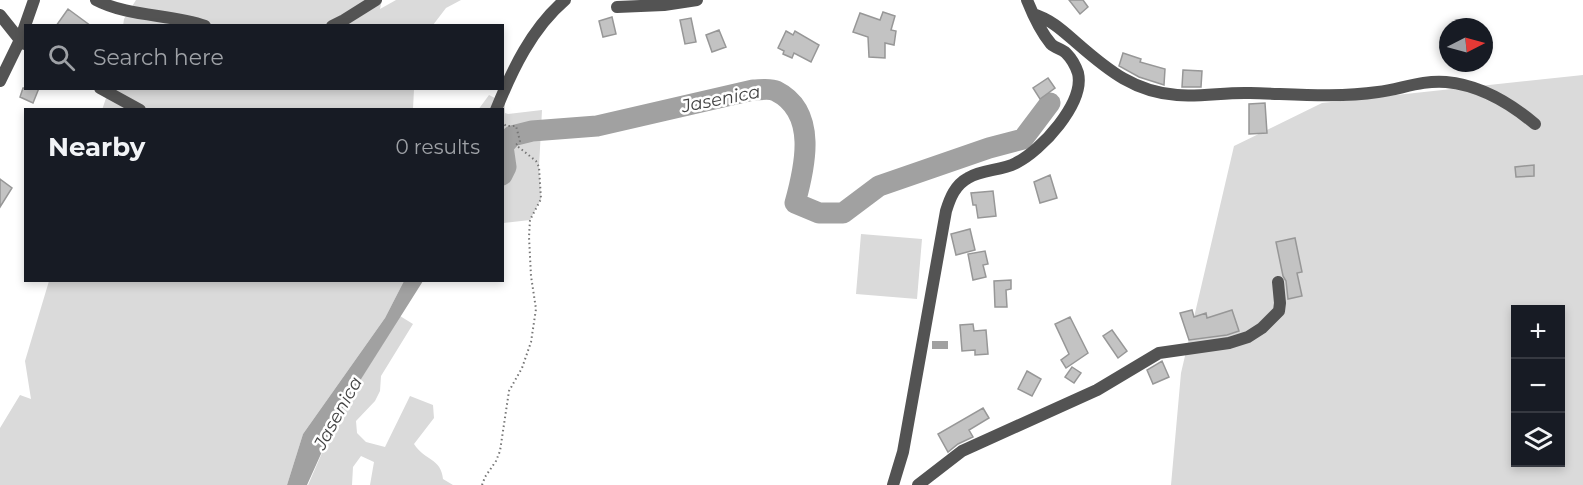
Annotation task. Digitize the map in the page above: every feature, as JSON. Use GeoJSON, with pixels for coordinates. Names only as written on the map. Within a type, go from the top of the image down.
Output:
{"type":"FeatureCollection","features":[{"type":"Feature","properties":{"kind":"street"},"geometry":{"type":"LineString","coordinates":[[27,24],[34,0]]}},
{"type":"Feature","properties":{"kind":"street"},"geometry":{"type":"LineString","coordinates":[[96,0],[118,8],[198,24]]}},
{"type":"Feature","properties":{"kind":"street"},"geometry":{"type":"LineString","coordinates":[[335,24],[376,0]]}},
{"type":"Feature","properties":{"kind":"street"},"geometry":{"type":"LineString","coordinates":[[504,89],[510,74],[536,33],[552,10],[565,0]]}},
{"type":"Feature","properties":{"kind":"street"},"geometry":{"type":"LineString","coordinates":[[617,7],[664,5],[697,0]]}},
{"type":"Feature","properties":{"kind":"street"},"geometry":{"type":"LineString","coordinates":[[893,485],[903,452],[946,211],[951,196],[967,178],[1015,164],[1040,146],[1072,107],[1077,95],[1079,83],[1074,66],[1066,53],[1053,46],[1042,32],[1027,0]]}},
{"type":"Feature","properties":{"kind":"street"},"geometry":{"type":"LineString","coordinates":[[29,14],[35,24]]}},
{"type":"Feature","properties":{"kind":"street"},"geometry":{"type":"LineString","coordinates":[[1033,14],[1052,21],[1111,72],[1144,88],[1166,93],[1318,95],[1377,92],[1429,82],[1446,82],[1480,90],[1497,97],[1519,110],[1535,124]]}},
{"type":"Feature","properties":{"kind":"street"},"geometry":{"type":"LineString","coordinates":[[0,15],[23,42],[0,81]]}},
{"type":"Feature","properties":{"kind":"street"},"geometry":{"type":"LineString","coordinates":[[104,90],[136,108]]}},
{"type":"Feature","properties":{"kind":"street"},"geometry":{"type":"LineString","coordinates":[[497,108],[504,90]]}},
{"type":"Feature","properties":{"kind":"street"},"geometry":{"type":"LineString","coordinates":[[918,485],[962,451],[1097,390],[1159,354],[1229,343],[1248,337],[1262,328],[1279,311],[1278,282]]}},
{"type":"Feature","properties":{"kind":"path"},"geometry":{"type":"LineString","coordinates":[[482,485],[500,451],[509,391],[522,368],[531,342],[536,309],[529,237],[530,220],[541,199],[538,167],[536,161],[516,145],[520,141],[516,126],[504,124]]}},
{"type":"Feature","properties":{"kind":"shaded area"},"geometry":{"type":"Polygon","coordinates":[[[136,0],[382,0],[380,9],[396,0],[461,0],[446,8],[434,24],[123,24],[136,0]]]}},
{"type":"Feature","properties":{"kind":"shaded area"},"geometry":{"type":"Polygon","coordinates":[[[1583,75],[1583,485],[1171,485],[1181,373],[1234,146],[1322,103],[1583,75]]]}},
{"type":"Feature","properties":{"kind":"shaded area"},"geometry":{"type":"Polygon","coordinates":[[[109,90],[414,90],[413,108],[103,108],[109,90]]]}},
{"type":"Feature","properties":{"kind":"shaded area"},"geometry":{"type":"Polygon","coordinates":[[[489,95],[505,103],[505,113],[508,114],[542,110],[539,167],[541,199],[530,220],[504,223],[504,108],[479,108],[489,95]]]}},
{"type":"Feature","properties":{"kind":"shaded area"},"geometry":{"type":"Polygon","coordinates":[[[861,234],[922,239],[917,299],[856,294],[861,234]]]}},
{"type":"Feature","properties":{"kind":"shaded area"},"geometry":{"type":"Polygon","coordinates":[[[49,282],[403,282],[385,318],[303,434],[287,485],[0,485],[0,428],[20,395],[31,399],[25,361],[49,282]]]}},
{"type":"Feature","properties":{"kind":"shaded area"},"geometry":{"type":"Polygon","coordinates":[[[400,316],[413,324],[381,376],[380,391],[375,401],[356,421],[357,433],[366,442],[385,447],[410,396],[433,405],[434,418],[414,444],[418,450],[436,463],[442,472],[443,479],[453,485],[370,485],[374,462],[361,456],[353,467],[352,485],[308,485],[339,414],[400,316]]]}},
{"type":"Feature","properties":{"kind":"water"},"geometry":{"type":"Polygon","coordinates":[[[403,282],[422,282],[339,414],[307,485],[287,485],[303,434],[385,318],[403,282]]]}},
{"type":"Feature","properties":{"kind":"water"},"geometry":{"type":"Polygon","coordinates":[[[932,341],[948,341],[948,349],[932,349],[932,341]]]}},
{"type":"Feature","properties":{"kind":"building"},"geometry":{"type":"Polygon","coordinates":[[[1069,0],[1083,0],[1088,7],[1080,14],[1069,0]]]}},
{"type":"Feature","properties":{"kind":"building"},"geometry":{"type":"Polygon","coordinates":[[[68,9],[88,24],[57,24],[68,9]]]}},
{"type":"Feature","properties":{"kind":"building"},"geometry":{"type":"Polygon","coordinates":[[[883,12],[895,16],[891,30],[896,31],[894,45],[885,43],[885,58],[869,57],[868,37],[853,32],[860,13],[880,20],[883,12]]]}},
{"type":"Feature","properties":{"kind":"building"},"geometry":{"type":"Polygon","coordinates":[[[612,17],[616,34],[603,37],[599,21],[612,17]]]}},
{"type":"Feature","properties":{"kind":"building"},"geometry":{"type":"Polygon","coordinates":[[[691,18],[696,42],[685,44],[680,20],[691,18]]]}},
{"type":"Feature","properties":{"kind":"building"},"geometry":{"type":"Polygon","coordinates":[[[719,30],[726,47],[712,52],[706,35],[719,30]]]}},
{"type":"Feature","properties":{"kind":"building"},"geometry":{"type":"Polygon","coordinates":[[[786,31],[793,35],[795,31],[819,45],[811,62],[794,53],[792,58],[783,54],[784,51],[778,48],[786,31]]]}},
{"type":"Feature","properties":{"kind":"building"},"geometry":{"type":"Polygon","coordinates":[[[1123,53],[1141,59],[1140,62],[1165,69],[1164,85],[1139,77],[1119,66],[1123,53]]]}},
{"type":"Feature","properties":{"kind":"building"},"geometry":{"type":"Polygon","coordinates":[[[1183,70],[1202,71],[1201,87],[1182,87],[1183,70]]]}},
{"type":"Feature","properties":{"kind":"building"},"geometry":{"type":"Polygon","coordinates":[[[1048,78],[1055,88],[1040,99],[1033,88],[1048,78]]]}},
{"type":"Feature","properties":{"kind":"building"},"geometry":{"type":"Polygon","coordinates":[[[23,88],[24,90],[38,90],[33,103],[20,97],[23,88]]]}},
{"type":"Feature","properties":{"kind":"building"},"geometry":{"type":"Polygon","coordinates":[[[1265,103],[1267,133],[1249,134],[1249,104],[1265,103]]]}},
{"type":"Feature","properties":{"kind":"building"},"geometry":{"type":"Polygon","coordinates":[[[1534,165],[1534,176],[1516,177],[1515,167],[1534,165]]]}},
{"type":"Feature","properties":{"kind":"building"},"geometry":{"type":"Polygon","coordinates":[[[1050,175],[1057,198],[1040,203],[1034,182],[1050,175]]]}},
{"type":"Feature","properties":{"kind":"building"},"geometry":{"type":"Polygon","coordinates":[[[0,179],[12,188],[0,207],[0,179]]]}},
{"type":"Feature","properties":{"kind":"building"},"geometry":{"type":"Polygon","coordinates":[[[993,191],[996,216],[978,218],[971,193],[993,191]]]}},
{"type":"Feature","properties":{"kind":"building"},"geometry":{"type":"Polygon","coordinates":[[[970,229],[975,250],[956,255],[951,234],[970,229]]]}},
{"type":"Feature","properties":{"kind":"building"},"geometry":{"type":"Polygon","coordinates":[[[1295,238],[1302,272],[1297,273],[1302,296],[1288,299],[1276,242],[1295,238]]]}},
{"type":"Feature","properties":{"kind":"building"},"geometry":{"type":"Polygon","coordinates":[[[985,251],[988,264],[983,265],[986,277],[973,280],[968,254],[985,251]]]}},
{"type":"Feature","properties":{"kind":"building"},"geometry":{"type":"Polygon","coordinates":[[[1011,280],[1011,289],[1006,290],[1007,307],[995,307],[994,281],[1011,280]]]}},
{"type":"Feature","properties":{"kind":"building"},"geometry":{"type":"Polygon","coordinates":[[[1192,310],[1194,317],[1206,313],[1207,318],[1232,310],[1239,331],[1227,335],[1189,340],[1180,313],[1192,310]]]}},
{"type":"Feature","properties":{"kind":"building"},"geometry":{"type":"Polygon","coordinates":[[[1070,317],[1088,353],[1066,368],[1061,360],[1069,354],[1055,324],[1070,317]]]}},
{"type":"Feature","properties":{"kind":"building"},"geometry":{"type":"Polygon","coordinates":[[[973,324],[974,331],[986,330],[988,354],[975,355],[975,350],[962,351],[960,325],[973,324]]]}},
{"type":"Feature","properties":{"kind":"building"},"geometry":{"type":"Polygon","coordinates":[[[1112,330],[1127,351],[1118,358],[1103,336],[1112,330]]]}},
{"type":"Feature","properties":{"kind":"building"},"geometry":{"type":"Polygon","coordinates":[[[1162,361],[1169,377],[1153,384],[1147,370],[1162,361]]]}},
{"type":"Feature","properties":{"kind":"building"},"geometry":{"type":"Polygon","coordinates":[[[1072,367],[1081,373],[1074,383],[1065,377],[1072,367]]]}},
{"type":"Feature","properties":{"kind":"building"},"geometry":{"type":"Polygon","coordinates":[[[1027,371],[1041,379],[1032,396],[1018,389],[1027,371]]]}},
{"type":"Feature","properties":{"kind":"building"},"geometry":{"type":"Polygon","coordinates":[[[983,408],[989,418],[969,430],[973,437],[948,452],[938,434],[983,408]]]}},
{"type":"Feature","properties":{"kind":"waterway","name":"Jasenica"},"geometry":{"type":"LineString","coordinates":[[504,145],[512,136],[532,131],[597,126],[753,90],[776,91],[789,100],[798,112],[803,126],[804,157],[795,203],[819,213],[843,213],[879,186],[989,148],[1023,139],[1050,103]]}},
{"type":"Feature","properties":{"kind":"waterway","name":"Jasenica"},"geometry":{"type":"LineString","coordinates":[[504,153],[506,167],[504,171]]}}]}
